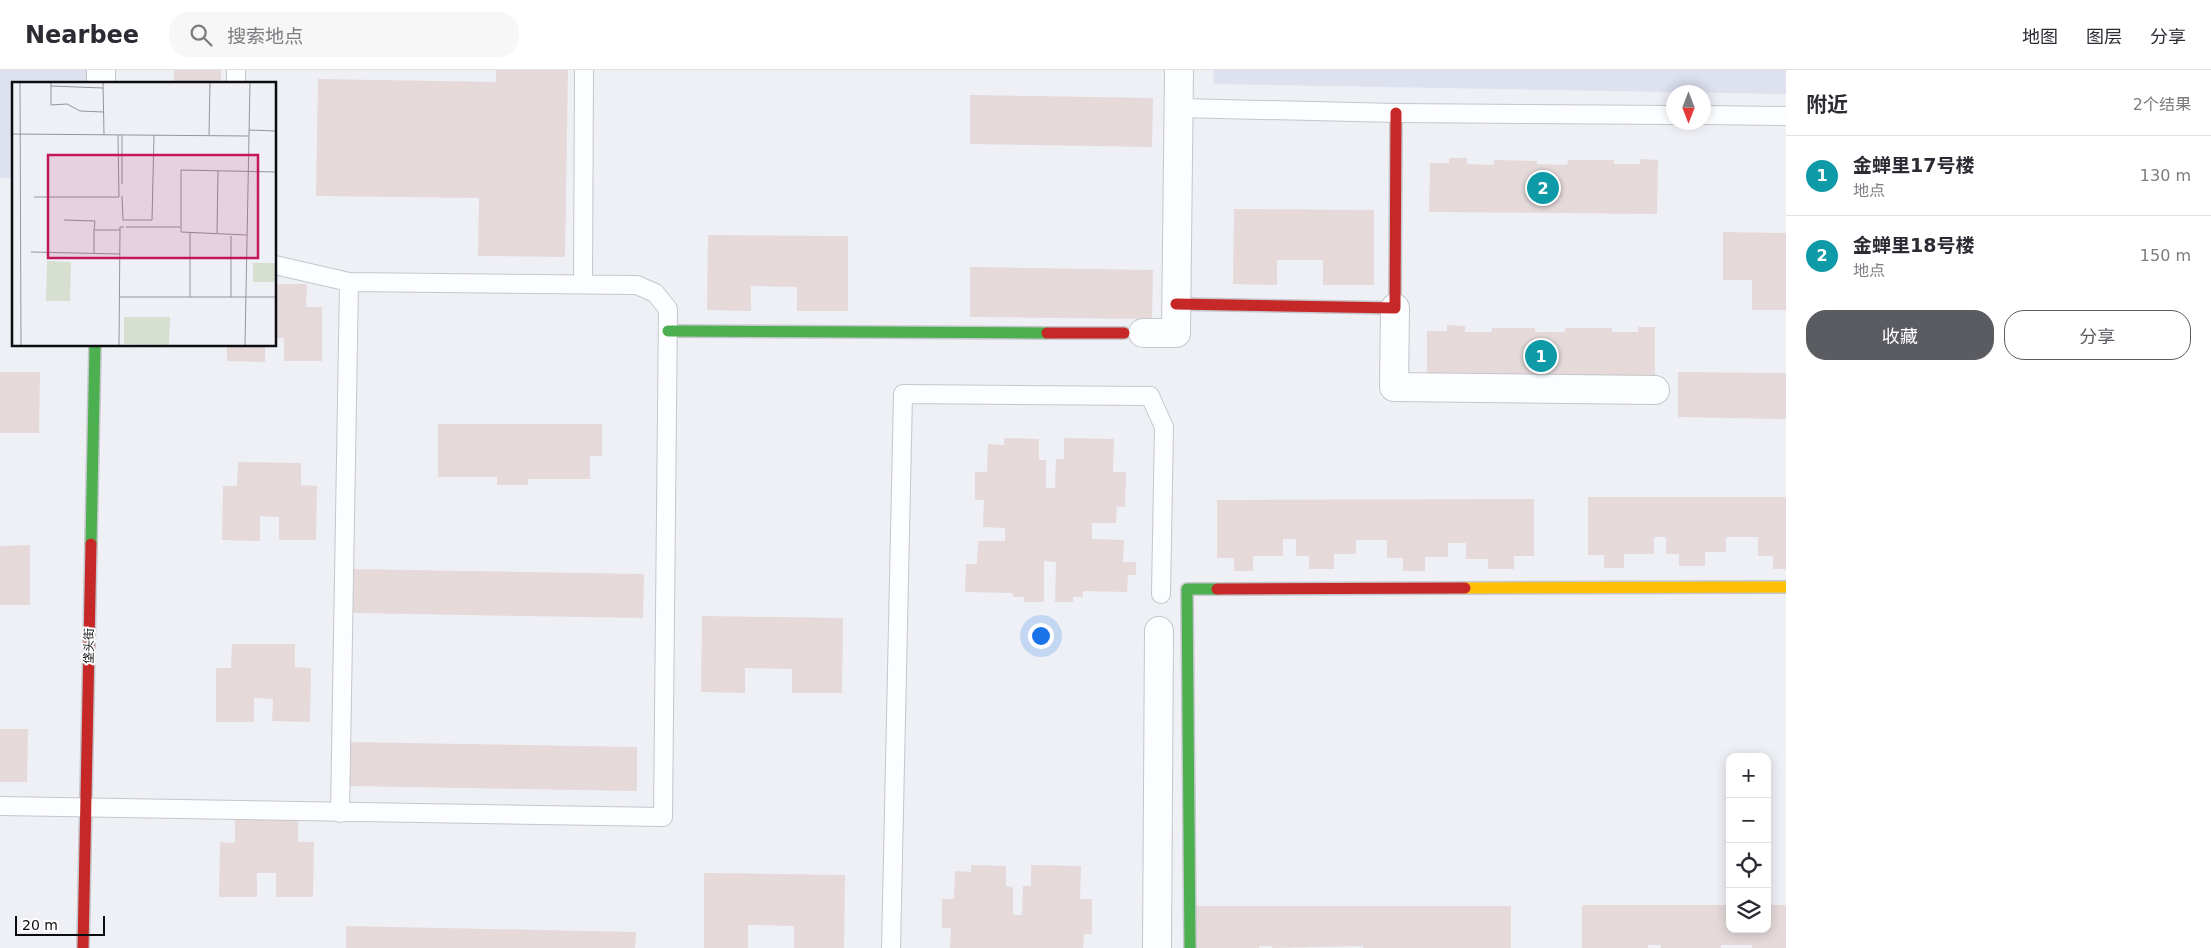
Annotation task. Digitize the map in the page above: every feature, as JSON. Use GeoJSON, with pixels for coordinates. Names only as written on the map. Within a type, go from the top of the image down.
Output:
{"type":"FeatureCollection","features":[{"type":"Feature","properties":{"kind":"street"},"geometry":{"type":"LineString","coordinates":[[668,331],[1176,333],[1179,70]]}},
{"type":"Feature","properties":{"kind":"street"},"geometry":{"type":"LineString","coordinates":[[1396,113],[1394,387],[1655,390]]}},
{"type":"Feature","properties":{"kind":"street"},"geometry":{"type":"LineString","coordinates":[[1176,304],[1395,308]]}},
{"type":"Feature","properties":{"kind":"street","name":"垡头街"},"geometry":{"type":"LineString","coordinates":[[83,948],[96,346]]}},
{"type":"Feature","properties":{"kind":"street"},"geometry":{"type":"LineString","coordinates":[[1190,948],[1188,588],[1786,587]]}},
{"type":"Feature","properties":{"kind":"street"},"geometry":{"type":"LineString","coordinates":[[1158,948],[1160,631]]}},
{"type":"Feature","properties":{"kind":"lane"},"geometry":{"type":"LineString","coordinates":[[583,283],[584,70]]}},
{"type":"Feature","properties":{"kind":"lane"},"geometry":{"type":"LineString","coordinates":[[1179,108],[1396,113],[1666,115]]}},
{"type":"Feature","properties":{"kind":"lane"},"geometry":{"type":"LineString","coordinates":[[1711,115],[1786,116]]}},
{"type":"Feature","properties":{"kind":"lane"},"geometry":{"type":"LineString","coordinates":[[0,806],[663,817],[668,309],[655,293],[636,285],[349,282],[276,265]]}},
{"type":"Feature","properties":{"kind":"lane"},"geometry":{"type":"LineString","coordinates":[[340,813],[349,282]]}},
{"type":"Feature","properties":{"kind":"lane"},"geometry":{"type":"LineString","coordinates":[[891,948],[903,394],[1150,396],[1164,427],[1161,594]]}},
{"type":"Feature","properties":{"kind":"shaded area"},"geometry":{"type":"Polygon","coordinates":[[[0,70],[90,70],[90,82],[12,82],[12,178],[0,178],[0,70]]]}},
{"type":"Feature","properties":{"kind":"shaded area"},"geometry":{"type":"Polygon","coordinates":[[[1213,70],[1786,70],[1786,94],[1711,93],[1711,85],[1666,85],[1666,92],[1214,84],[1213,70]]]}},
{"type":"Feature","properties":{"kind":"building"},"geometry":{"type":"Polygon","coordinates":[[[174,70],[221,70],[221,82],[174,82],[174,70]]]}},
{"type":"Feature","properties":{"kind":"building"},"geometry":{"type":"Polygon","coordinates":[[[496,70],[568,70],[565,257],[478,256],[479,198],[316,196],[318,79],[496,82],[496,70]]]}},
{"type":"Feature","properties":{"kind":"building"},"geometry":{"type":"Polygon","coordinates":[[[970,95],[1153,98],[1152,147],[970,144],[970,95]]]}},
{"type":"Feature","properties":{"kind":"building"},"geometry":{"type":"Polygon","coordinates":[[[1449,158],[1467,158],[1467,164],[1494,165],[1494,160],[1537,161],[1537,164],[1567,165],[1568,160],[1614,160],[1614,164],[1640,164],[1640,159],[1658,160],[1657,214],[1429,212],[1430,163],[1449,163],[1449,158]]]}},
{"type":"Feature","properties":{"kind":"building"},"geometry":{"type":"Polygon","coordinates":[[[1234,209],[1374,210],[1374,285],[1323,285],[1323,260],[1277,260],[1277,285],[1233,284],[1234,209]]]}},
{"type":"Feature","properties":{"kind":"building"},"geometry":{"type":"Polygon","coordinates":[[[1723,232],[1786,233],[1786,310],[1752,310],[1752,280],[1723,280],[1723,232]]]}},
{"type":"Feature","properties":{"kind":"building"},"geometry":{"type":"Polygon","coordinates":[[[708,235],[848,236],[848,311],[797,311],[797,287],[751,286],[751,311],[707,310],[708,235]]]}},
{"type":"Feature","properties":{"kind":"building"},"geometry":{"type":"Polygon","coordinates":[[[970,267],[1153,270],[1152,319],[970,317],[970,267]]]}},
{"type":"Feature","properties":{"kind":"building"},"geometry":{"type":"Polygon","coordinates":[[[276,284],[307,284],[306,307],[322,307],[322,361],[284,361],[284,338],[276,338],[276,284]]]}},
{"type":"Feature","properties":{"kind":"building"},"geometry":{"type":"Polygon","coordinates":[[[1447,325],[1465,326],[1465,332],[1491,332],[1492,328],[1535,328],[1535,332],[1565,332],[1565,328],[1612,328],[1612,332],[1638,332],[1638,327],[1655,327],[1655,381],[1427,379],[1427,331],[1447,331],[1447,325]]]}},
{"type":"Feature","properties":{"kind":"building"},"geometry":{"type":"Polygon","coordinates":[[[227,346],[265,346],[265,362],[227,361],[227,346]]]}},
{"type":"Feature","properties":{"kind":"building"},"geometry":{"type":"Polygon","coordinates":[[[0,372],[40,372],[39,433],[0,433],[0,372]]]}},
{"type":"Feature","properties":{"kind":"building"},"geometry":{"type":"Polygon","coordinates":[[[1678,372],[1786,373],[1786,419],[1678,417],[1678,372]]]}},
{"type":"Feature","properties":{"kind":"building"},"geometry":{"type":"Polygon","coordinates":[[[438,424],[602,424],[602,456],[590,456],[590,479],[528,479],[528,485],[497,485],[497,477],[438,477],[438,424]]]}},
{"type":"Feature","properties":{"kind":"building"},"geometry":{"type":"Polygon","coordinates":[[[1004,438],[1039,439],[1039,460],[1046,460],[1046,488],[1055,488],[1056,459],[1064,459],[1064,438],[1114,439],[1113,472],[1126,472],[1125,507],[1117,507],[1116,523],[1092,523],[1092,539],[1124,540],[1123,562],[1136,562],[1136,575],[1128,575],[1127,592],[1083,591],[1083,597],[1073,597],[1073,602],[1055,602],[1056,562],[1044,561],[1044,602],[1024,602],[1024,597],[1013,597],[1013,593],[965,592],[966,564],[977,564],[978,541],[1005,541],[1005,528],[983,527],[984,500],[975,500],[975,472],[987,472],[988,444],[1004,445],[1004,438]]]}},
{"type":"Feature","properties":{"kind":"building"},"geometry":{"type":"Polygon","coordinates":[[[238,462],[301,463],[301,485],[317,486],[316,540],[279,540],[279,517],[260,516],[260,541],[222,540],[223,486],[237,486],[238,462]]]}},
{"type":"Feature","properties":{"kind":"building"},"geometry":{"type":"Polygon","coordinates":[[[1588,497],[1786,497],[1786,569],[1773,569],[1773,556],[1758,556],[1758,537],[1726,537],[1726,552],[1705,552],[1705,566],[1679,566],[1679,554],[1666,554],[1666,537],[1654,537],[1654,554],[1624,554],[1624,568],[1604,568],[1604,555],[1588,555],[1588,497]]]}},
{"type":"Feature","properties":{"kind":"building"},"geometry":{"type":"Polygon","coordinates":[[[1534,499],[1534,556],[1514,556],[1514,569],[1488,569],[1488,559],[1466,559],[1466,543],[1448,543],[1448,557],[1425,557],[1425,571],[1403,571],[1403,558],[1387,558],[1387,540],[1356,540],[1356,554],[1334,554],[1334,569],[1309,569],[1309,556],[1296,556],[1296,539],[1283,539],[1283,556],[1253,556],[1253,571],[1234,571],[1234,558],[1217,558],[1217,500],[1534,499]]]}},
{"type":"Feature","properties":{"kind":"building"},"geometry":{"type":"Polygon","coordinates":[[[30,545],[30,605],[0,605],[0,546],[30,545]]]}},
{"type":"Feature","properties":{"kind":"building"},"geometry":{"type":"Polygon","coordinates":[[[354,569],[644,574],[643,618],[353,613],[354,569]]]}},
{"type":"Feature","properties":{"kind":"building"},"geometry":{"type":"Polygon","coordinates":[[[702,616],[843,618],[842,693],[792,693],[792,669],[745,668],[745,693],[701,692],[702,616]]]}},
{"type":"Feature","properties":{"kind":"building"},"geometry":{"type":"Polygon","coordinates":[[[232,644],[295,644],[295,667],[311,668],[310,722],[272,721],[273,699],[254,698],[254,722],[216,722],[216,668],[231,668],[232,644]]]}},
{"type":"Feature","properties":{"kind":"building"},"geometry":{"type":"Polygon","coordinates":[[[0,729],[28,729],[27,782],[0,782],[0,729]]]}},
{"type":"Feature","properties":{"kind":"building"},"geometry":{"type":"Polygon","coordinates":[[[348,742],[637,747],[637,791],[347,786],[348,742]]]}},
{"type":"Feature","properties":{"kind":"building"},"geometry":{"type":"Polygon","coordinates":[[[235,819],[298,820],[298,842],[314,842],[313,897],[276,897],[276,873],[257,873],[257,897],[219,897],[220,842],[235,843],[235,819]]]}},
{"type":"Feature","properties":{"kind":"building"},"geometry":{"type":"Polygon","coordinates":[[[971,865],[1006,866],[1006,886],[1013,887],[1013,915],[1022,915],[1023,886],[1031,886],[1031,865],[1081,866],[1080,899],[1092,899],[1092,934],[1084,934],[1083,948],[950,948],[951,928],[942,928],[942,899],[954,899],[955,871],[971,872],[971,865]]]}},
{"type":"Feature","properties":{"kind":"building"},"geometry":{"type":"Polygon","coordinates":[[[704,873],[845,875],[844,948],[794,948],[794,926],[748,925],[748,948],[704,948],[704,873]]]}},
{"type":"Feature","properties":{"kind":"building"},"geometry":{"type":"Polygon","coordinates":[[[1582,905],[1726,905],[1726,933],[1771,933],[1771,905],[1786,905],[1786,948],[1752,948],[1752,945],[1721,945],[1721,948],[1661,948],[1661,945],[1648,945],[1648,948],[1582,948],[1582,905]]]}},
{"type":"Feature","properties":{"kind":"building"},"geometry":{"type":"Polygon","coordinates":[[[1194,906],[1511,906],[1511,948],[1363,948],[1363,946],[1272,948],[1272,946],[1259,946],[1259,948],[1194,948],[1194,906]]]}},
{"type":"Feature","properties":{"kind":"building"},"geometry":{"type":"Polygon","coordinates":[[[346,926],[636,932],[635,948],[346,948],[346,926]]]}},
{"type":"Feature","properties":{"kind":"traffic: fast"},"geometry":{"type":"LineString","coordinates":[[668,331],[1047,333]]}},
{"type":"Feature","properties":{"kind":"traffic: fast"},"geometry":{"type":"LineString","coordinates":[[91,544],[95,346]]}},
{"type":"Feature","properties":{"kind":"traffic: fast"},"geometry":{"type":"LineString","coordinates":[[1190,948],[1187,589],[1217,589]]}},
{"type":"Feature","properties":{"kind":"traffic: slow"},"geometry":{"type":"LineString","coordinates":[[1465,588],[1786,587]]}},
{"type":"Feature","properties":{"kind":"traffic: jam"},"geometry":{"type":"LineString","coordinates":[[1176,304],[1395,308],[1396,113]]}},
{"type":"Feature","properties":{"kind":"traffic: jam"},"geometry":{"type":"LineString","coordinates":[[1047,333],[1124,333]]}},
{"type":"Feature","properties":{"kind":"traffic: jam"},"geometry":{"type":"LineString","coordinates":[[83,948],[91,544]]}},
{"type":"Feature","properties":{"kind":"traffic: jam"},"geometry":{"type":"LineString","coordinates":[[1217,589],[1465,588]]}},
{"type":"Feature","properties":{"kind":"place","name":"金蝉里18号楼"},"geometry":{"type":"Point","coordinates":[1543,188]}},
{"type":"Feature","properties":{"kind":"place","name":"金蝉里17号楼"},"geometry":{"type":"Point","coordinates":[1541,356]}}]}
